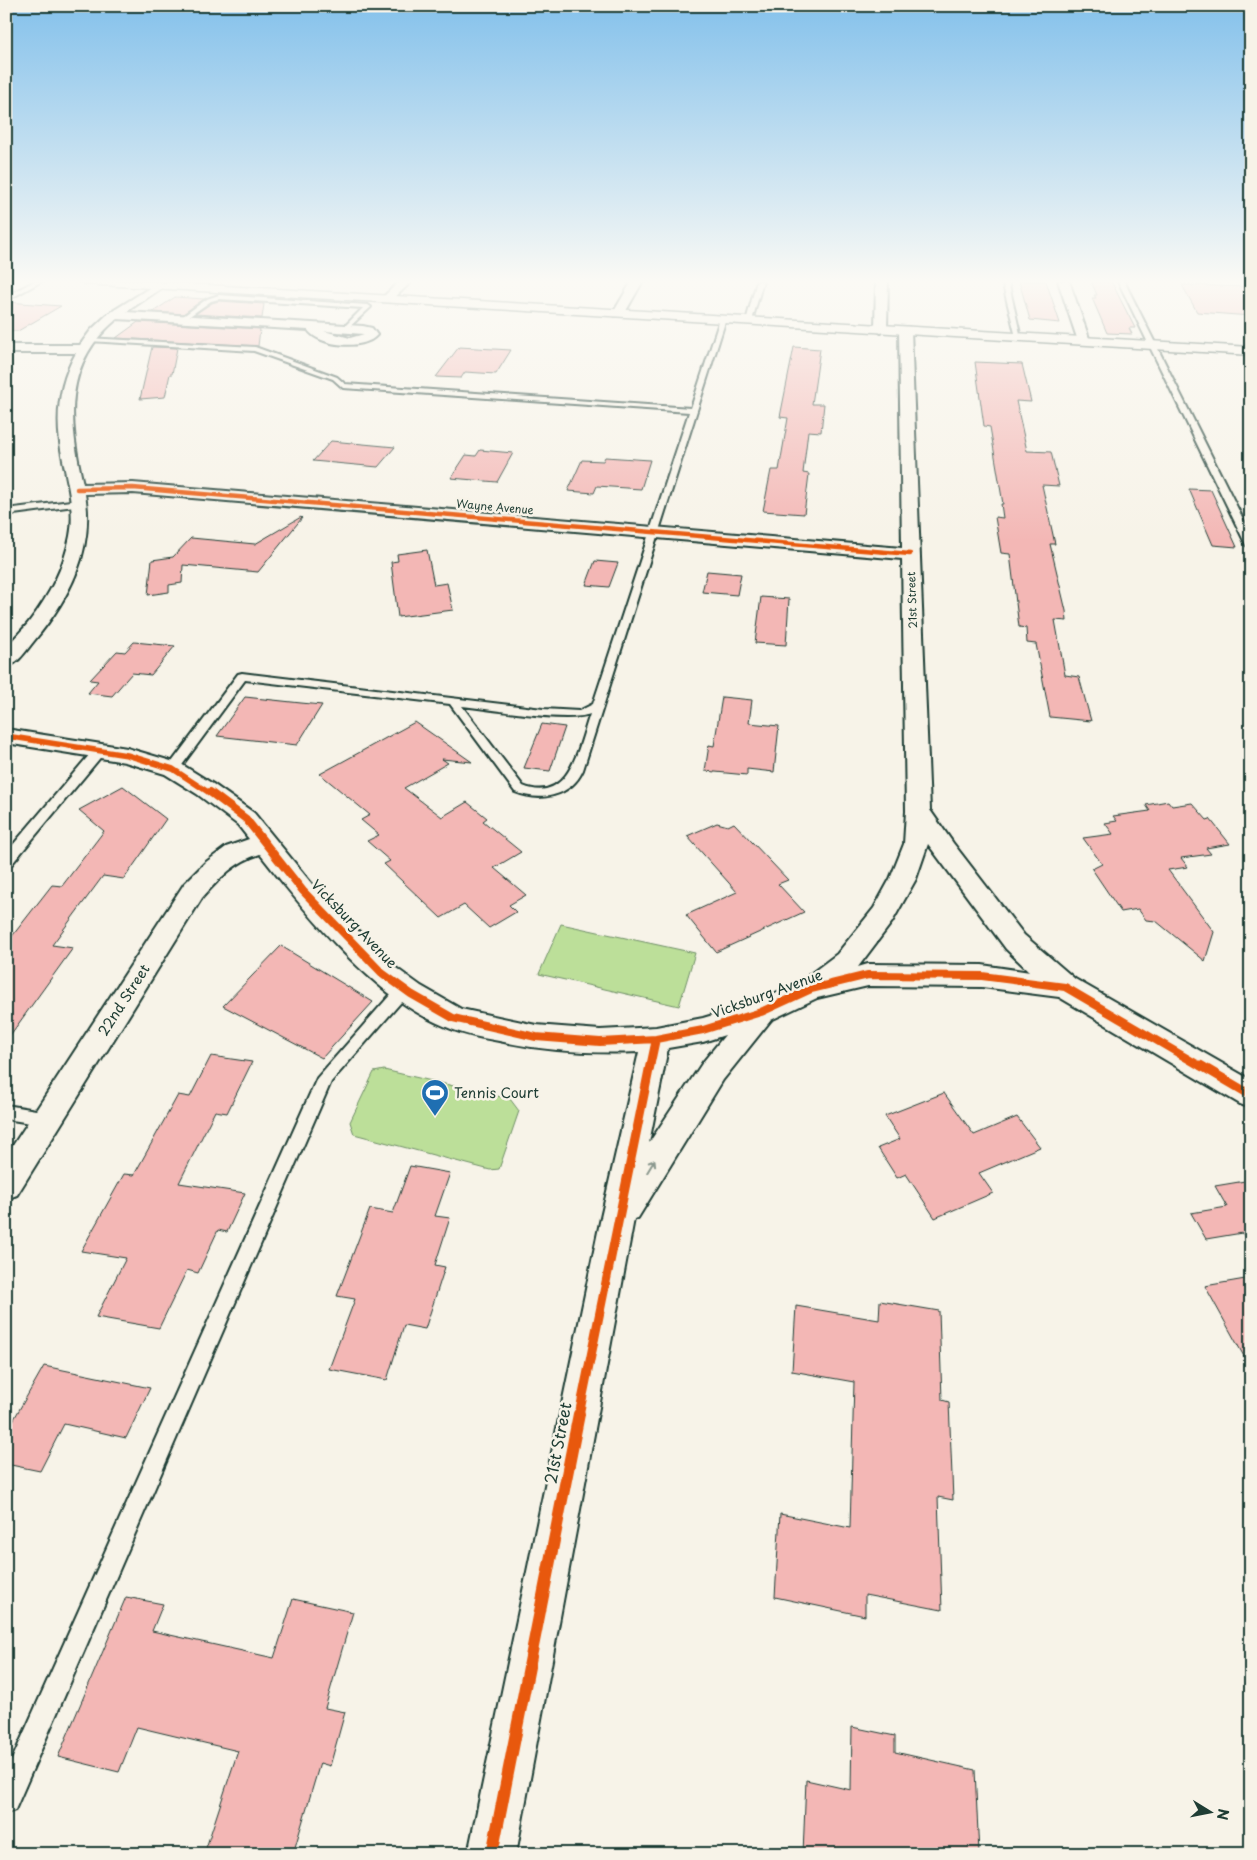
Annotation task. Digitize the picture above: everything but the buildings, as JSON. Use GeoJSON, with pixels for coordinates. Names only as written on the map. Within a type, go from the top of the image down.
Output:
{"type":"FeatureCollection","features":[{"type":"Feature","properties":{"kind":"street"},"geometry":{"type":"LineString","coordinates":[[6,661],[32,632],[57,594],[70,565],[78,535],[78,496],[66,434],[66,406],[69,384],[76,368]]}},
{"type":"Feature","properties":{"kind":"street","name":"21st Street"},"geometry":{"type":"LineString","coordinates":[[811,989],[847,961],[883,915],[903,879],[916,844],[918,811],[906,368]]}},
{"type":"Feature","properties":{"kind":"street","name":"Wayne Avenue"},"geometry":{"type":"LineString","coordinates":[[78,496],[133,488],[910,554]]}},
{"type":"Feature","properties":{"kind":"street","name":"Vicksburg Avenue"},"geometry":{"type":"LineString","coordinates":[[6,736],[126,755],[174,769],[206,789],[246,819],[310,898],[382,973],[404,989],[453,1018],[536,1037],[600,1042],[656,1040],[703,1030],[761,1012],[811,989],[868,975],[982,976],[1065,987],[1251,1095]]}},
{"type":"Feature","properties":{"kind":"street"},"geometry":{"type":"LineString","coordinates":[[918,811],[944,849],[1015,942],[1065,987]]}},
{"type":"Feature","properties":{"kind":"street","name":"22nd Street"},"geometry":{"type":"LineString","coordinates":[[6,1184],[193,891],[215,868],[235,852],[265,843]]}},
{"type":"Feature","properties":{"kind":"street"},"geometry":{"type":"LineString","coordinates":[[617,1222],[713,1071],[761,1012]]}},
{"type":"Feature","properties":{"kind":"street","name":"21st Street"},"geometry":{"type":"LineString","coordinates":[[492,1854],[617,1222],[656,1040]]}},
{"type":"Feature","properties":{"kind":"lane"},"geometry":{"type":"LineString","coordinates":[[307,368],[335,378],[343,386],[693,410]]}},
{"type":"Feature","properties":{"kind":"lane"},"geometry":{"type":"LineString","coordinates":[[453,701],[519,789],[527,793],[541,795],[552,792],[566,784],[575,774],[706,368]]}},
{"type":"Feature","properties":{"kind":"lane"},"geometry":{"type":"LineString","coordinates":[[1164,368],[1251,545]]}},
{"type":"Feature","properties":{"kind":"lane"},"geometry":{"type":"LineString","coordinates":[[6,512],[78,496]]}},
{"type":"Feature","properties":{"kind":"lane"},"geometry":{"type":"LineString","coordinates":[[174,769],[242,676],[543,712],[580,714],[598,706]]}},
{"type":"Feature","properties":{"kind":"lane"},"geometry":{"type":"LineString","coordinates":[[6,862],[100,750]]}},
{"type":"Feature","properties":{"kind":"lane"},"geometry":{"type":"LineString","coordinates":[[6,1801],[325,1078],[404,989]]}},
{"type":"Feature","properties":{"kind":"lane"},"geometry":{"type":"LineString","coordinates":[[6,1112],[48,1119]]}},
{"type":"Feature","properties":{"kind":"green space"},"geometry":{"type":"Polygon","coordinates":[[[561,924],[695,953],[679,1006],[539,974],[561,924]]]}},
{"type":"Feature","properties":{"kind":"green space","name":"Tennis Court"},"geometry":{"type":"Polygon","coordinates":[[[384,1070],[510,1099],[519,1111],[499,1169],[490,1170],[354,1134],[350,1122],[374,1072],[384,1070]]]}},
{"type":"Feature","properties":{"kind":"cycle path"},"geometry":{"type":"LineString","coordinates":[[77,489],[133,488],[910,554]]}},
{"type":"Feature","properties":{"kind":"cycle path"},"geometry":{"type":"LineString","coordinates":[[6,736],[127,755],[173,769],[205,789],[246,819],[303,891],[382,973],[411,994],[453,1018],[536,1037],[600,1042],[656,1039],[703,1030],[761,1012],[811,989],[868,975],[982,976],[1065,987],[1251,1095]]}},
{"type":"Feature","properties":{"kind":"cycle path"},"geometry":{"type":"LineString","coordinates":[[492,1854],[617,1222],[656,1039]]}},
{"type":"Feature","properties":{"kind":"place","name":"Tennis Court"},"geometry":{"type":"Point","coordinates":[435,1117]}}]}
